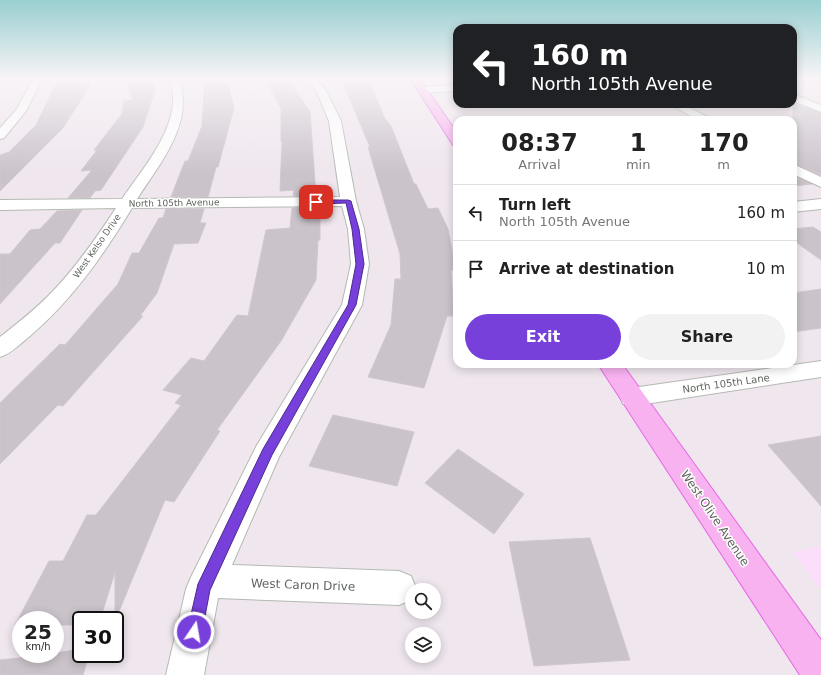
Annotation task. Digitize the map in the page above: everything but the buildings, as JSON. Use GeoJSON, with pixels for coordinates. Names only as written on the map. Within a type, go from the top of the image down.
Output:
{"type":"FeatureCollection","features":[{"type":"Feature","properties":{"kind":"main road"},"geometry":{"type":"LineString","coordinates":[[435,110],[453,136]]}},
{"type":"Feature","properties":{"kind":"main road","name":"West Olive Avenue"},"geometry":{"type":"LineString","coordinates":[[613,368],[821,673]]}},
{"type":"Feature","properties":{"kind":"street"},"geometry":{"type":"LineString","coordinates":[[0,135],[22,110]]}},
{"type":"Feature","properties":{"kind":"street","name":"West Kelso Drive"},"geometry":{"type":"LineString","coordinates":[[0,349],[36,320],[67,288],[89,260],[168,137],[178,110]]}},
{"type":"Feature","properties":{"kind":"street"},"geometry":{"type":"LineString","coordinates":[[185,675],[203,589],[267,453],[352,305],[360,264],[356,229],[348,201],[335,121],[330,110]]}},
{"type":"Feature","properties":{"kind":"street"},"geometry":{"type":"LineString","coordinates":[[685,110],[698,116]]}},
{"type":"Feature","properties":{"kind":"street"},"geometry":{"type":"LineString","coordinates":[[797,170],[821,183]]}},
{"type":"Feature","properties":{"kind":"street","name":"North 105th Avenue"},"geometry":{"type":"LineString","coordinates":[[0,205],[348,201]]}},
{"type":"Feature","properties":{"kind":"street"},"geometry":{"type":"LineString","coordinates":[[797,207],[821,204]]}},
{"type":"Feature","properties":{"kind":"street","name":"North 105th Lane"},"geometry":{"type":"LineString","coordinates":[[632,397],[821,369]]}},
{"type":"Feature","properties":{"kind":"street","name":"West Caron Drive"},"geometry":{"type":"LineString","coordinates":[[207,581],[399,588]]}},
{"type":"Feature","properties":{"kind":"shaded area"},"geometry":{"type":"Polygon","coordinates":[[[821,546],[821,590],[792,552],[821,546]]]}},
{"type":"Feature","properties":{"kind":"route"},"geometry":{"type":"LineString","coordinates":[[194,632],[203,589],[267,453],[352,305],[360,264],[356,229],[348,201],[316,202]]}}]}
